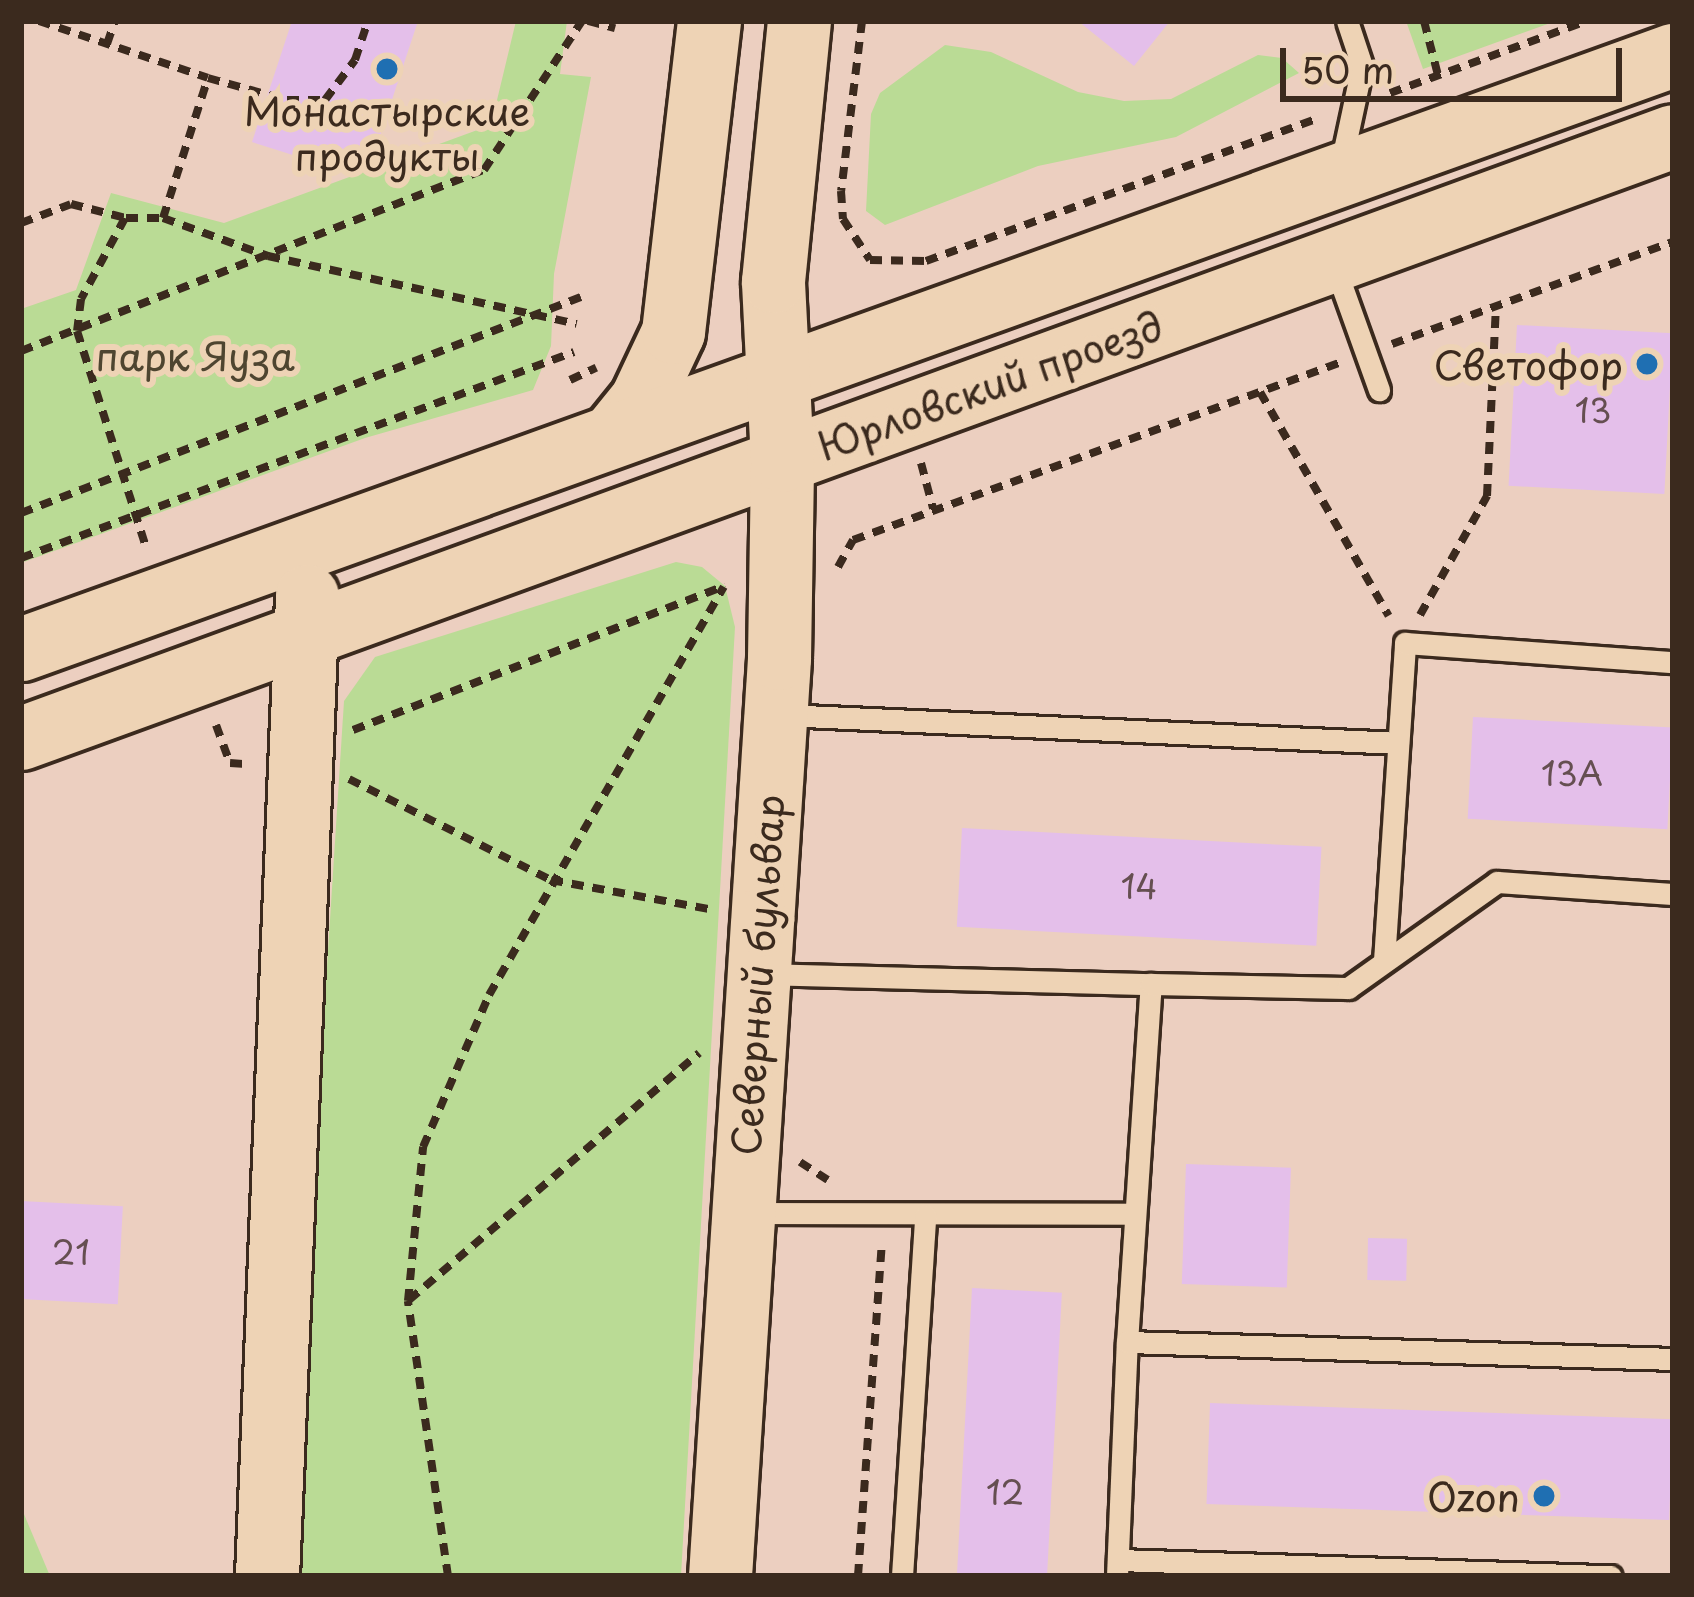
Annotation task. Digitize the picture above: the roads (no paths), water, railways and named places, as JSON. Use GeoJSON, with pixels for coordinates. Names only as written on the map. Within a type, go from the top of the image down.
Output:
{"type":"FeatureCollection","features":[{"type":"Feature","properties":{"kind":"main road"},"geometry":{"type":"LineString","coordinates":[[615,432],[641,400],[673,332],[709,21]]}},
{"type":"Feature","properties":{"kind":"main road","name":"Северный бульвар"},"geometry":{"type":"LineString","coordinates":[[720,1576],[756,966],[776,714],[782,460],[774,262],[799,21]]}},
{"type":"Feature","properties":{"kind":"main road","name":"Юрловский проезд"},"geometry":{"type":"LineString","coordinates":[[21,649],[308,552],[615,432],[1673,55]]}},
{"type":"Feature","properties":{"kind":"main road","name":"Юрловский проезд"},"geometry":{"type":"LineString","coordinates":[[21,738],[1673,136]]}},
{"type":"Feature","properties":{"kind":"main road"},"geometry":{"type":"LineString","coordinates":[[267,1576],[308,552]]}},
{"type":"Feature","properties":{"kind":"lane"},"geometry":{"type":"LineString","coordinates":[[1337,177],[1363,52],[1347,21]]}},
{"type":"Feature","properties":{"kind":"lane"},"geometry":{"type":"LineString","coordinates":[[1332,260],[1379,390]]}},
{"type":"Feature","properties":{"kind":"lane"},"geometry":{"type":"LineString","coordinates":[[1384,961],[1405,643],[1673,662]]}},
{"type":"Feature","properties":{"kind":"lane"},"geometry":{"type":"LineString","coordinates":[[776,714],[1398,743]]}},
{"type":"Feature","properties":{"kind":"lane"},"geometry":{"type":"LineString","coordinates":[[756,966],[1348,988],[1497,882],[1673,894]]}},
{"type":"Feature","properties":{"kind":"lane"},"geometry":{"type":"LineString","coordinates":[[1151,984],[1134,1214],[1117,1568],[1611,1576]]}},
{"type":"Feature","properties":{"kind":"lane"},"geometry":{"type":"LineString","coordinates":[[742,1213],[1134,1214]]}},
{"type":"Feature","properties":{"kind":"lane"},"geometry":{"type":"LineString","coordinates":[[902,1576],[925,1216]]}},
{"type":"Feature","properties":{"kind":"lane"},"geometry":{"type":"LineString","coordinates":[[1127,1342],[1673,1359]]}},
{"type":"Feature","properties":{"kind":"place","name":"Монастырские продукты"},"geometry":{"type":"Point","coordinates":[387,69]}},
{"type":"Feature","properties":{"kind":"place","name":"Светофор"},"geometry":{"type":"Point","coordinates":[1647,364]}},
{"type":"Feature","properties":{"kind":"place","name":"Ozon"},"geometry":{"type":"Point","coordinates":[1544,1496]}},
{"type":"Feature","properties":{"kind":"park label","name":"парк Яуза"},"geometry":{"type":"Point","coordinates":[195,355]}}]}
